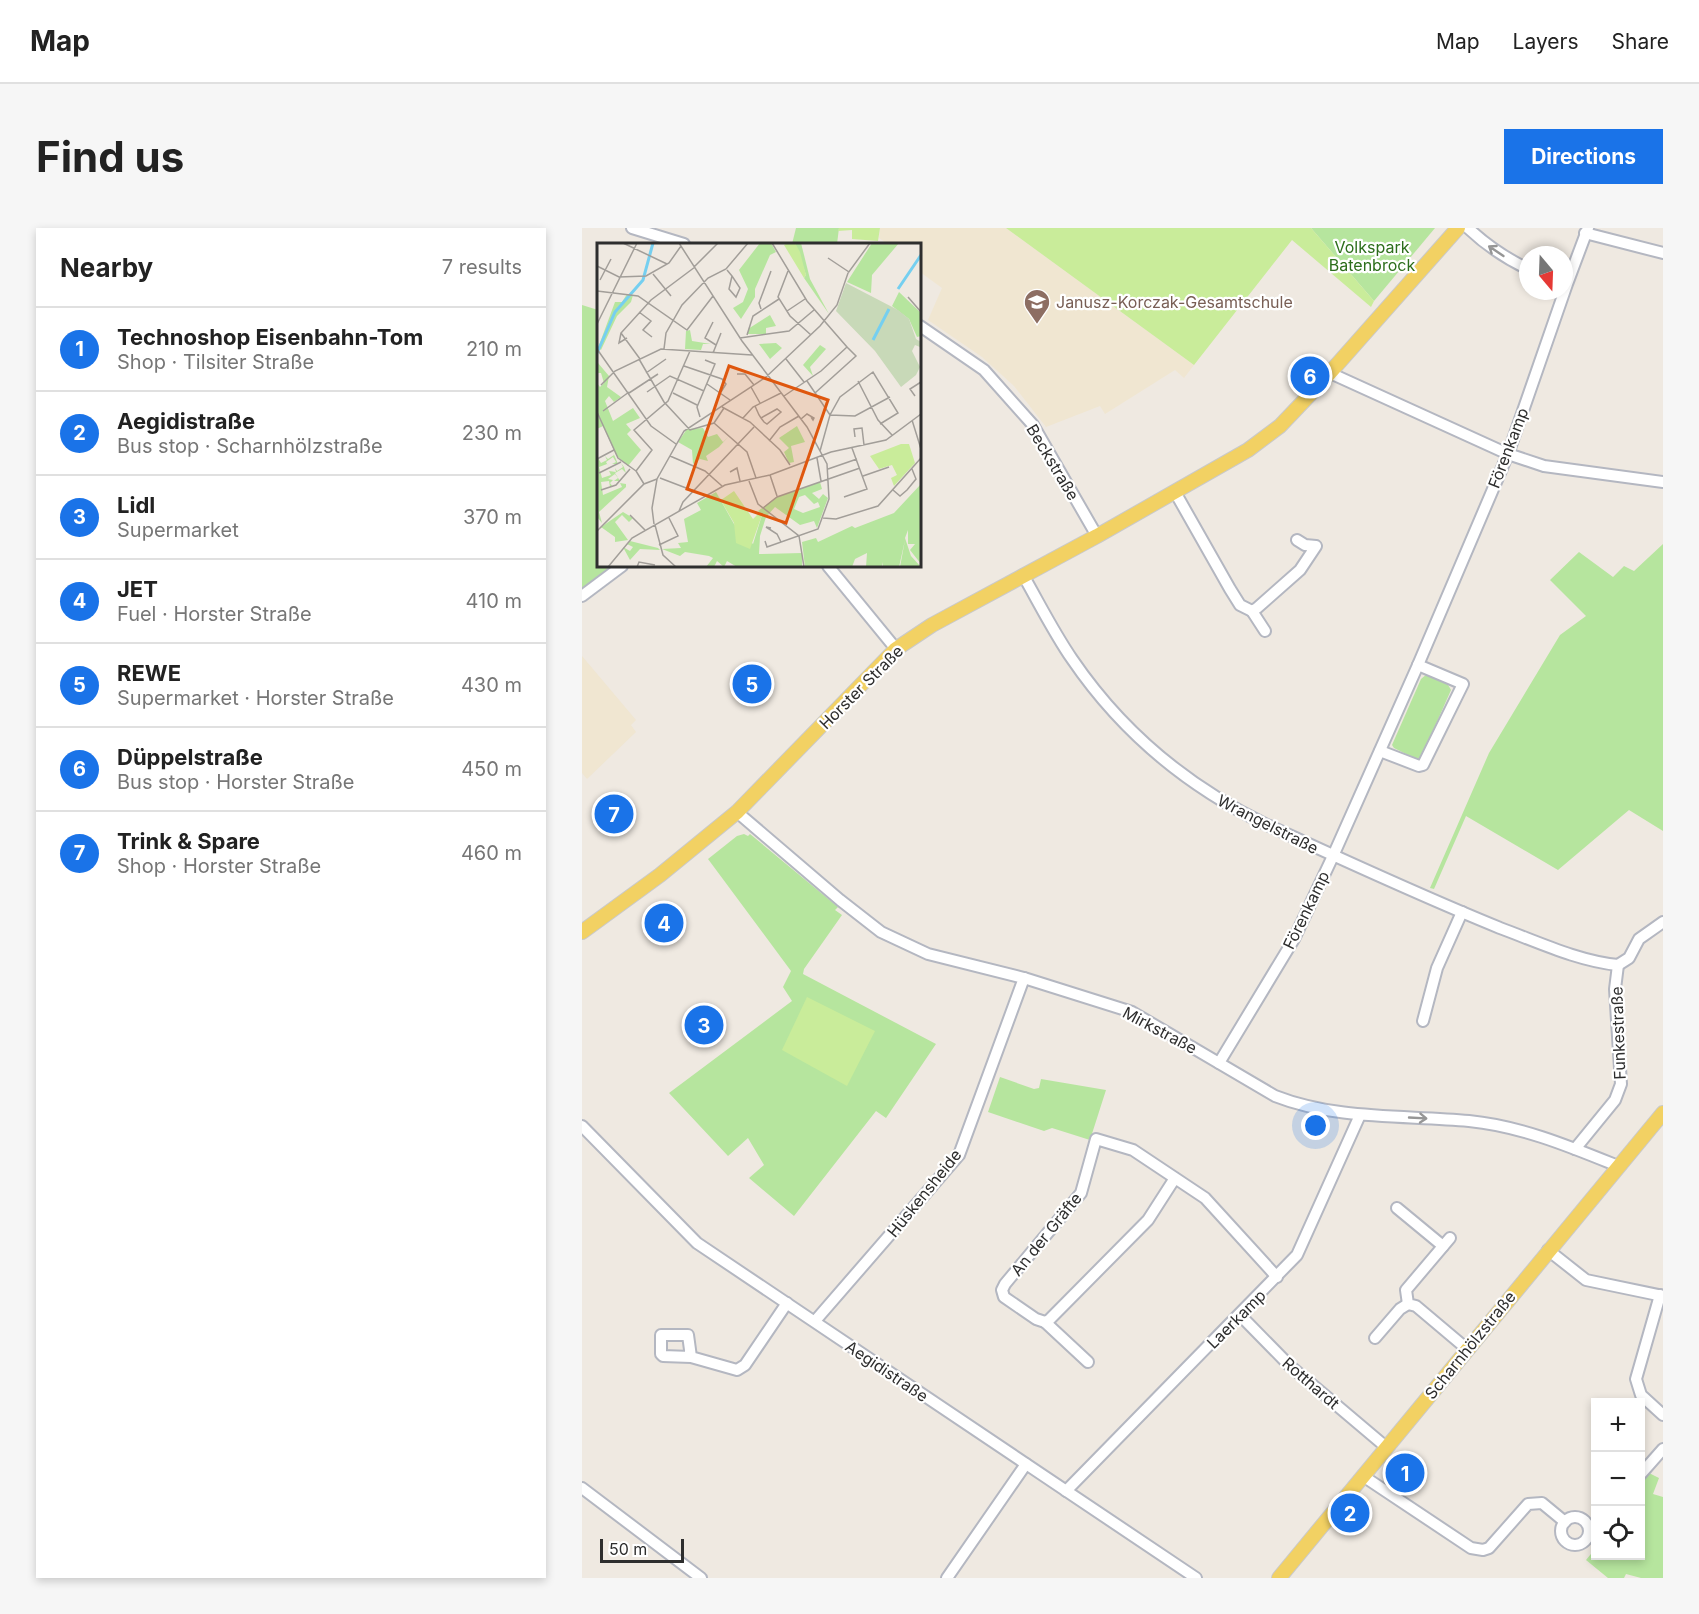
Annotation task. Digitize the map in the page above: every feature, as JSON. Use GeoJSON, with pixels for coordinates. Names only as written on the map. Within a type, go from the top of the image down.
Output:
{"type":"FeatureCollection","features":[{"type":"Feature","properties":{"kind":"main road","name":"Horster Straße"},"geometry":{"type":"LineString","coordinates":[[582,932],[660,875],[737,812],[896,649],[932,625],[1097,537],[1175,492],[1261,441],[1280,426],[1458,228]]}},
{"type":"Feature","properties":{"kind":"main road","name":"Scharnhölzstraße"},"geometry":{"type":"LineString","coordinates":[[1279,1578],[1663,1113]]}},
{"type":"Feature","properties":{"kind":"street"},"geometry":{"type":"LineString","coordinates":[[632,228],[681,243]]}},
{"type":"Feature","properties":{"kind":"street"},"geometry":{"type":"LineString","coordinates":[[1468,228],[1485,244],[1519,265]]}},
{"type":"Feature","properties":{"kind":"street"},"geometry":{"type":"LineString","coordinates":[[1587,231],[1663,253]]}},
{"type":"Feature","properties":{"kind":"street","name":"Förenkamp"},"geometry":{"type":"LineString","coordinates":[[1573,266],[1587,231]]}},
{"type":"Feature","properties":{"kind":"street","name":"Förenkamp"},"geometry":{"type":"LineString","coordinates":[[1219,1063],[1294,939],[1333,856],[1508,454],[1561,300]]}},
{"type":"Feature","properties":{"kind":"street","name":"Beckstraße"},"geometry":{"type":"LineString","coordinates":[[921,327],[984,370],[1033,425],[1097,537]]}},
{"type":"Feature","properties":{"kind":"street"},"geometry":{"type":"LineString","coordinates":[[1330,373],[1508,454],[1544,466],[1663,482]]}},
{"type":"Feature","properties":{"kind":"street"},"geometry":{"type":"LineString","coordinates":[[1175,492],[1240,605],[1251,611],[1265,631]]}},
{"type":"Feature","properties":{"kind":"street"},"geometry":{"type":"LineString","coordinates":[[1251,611],[1262,605],[1300,570],[1316,546],[1305,545],[1297,540]]}},
{"type":"Feature","properties":{"kind":"street"},"geometry":{"type":"LineString","coordinates":[[582,596],[621,567]]}},
{"type":"Feature","properties":{"kind":"street"},"geometry":{"type":"LineString","coordinates":[[829,567],[896,649]]}},
{"type":"Feature","properties":{"kind":"street","name":"Wrangelstraße"},"geometry":{"type":"LineString","coordinates":[[1023,575],[1071,657],[1107,705],[1172,768],[1234,809],[1333,856],[1462,912],[1571,954],[1618,965]]}},
{"type":"Feature","properties":{"kind":"street"},"geometry":{"type":"LineString","coordinates":[[1380,751],[1419,766],[1423,765],[1463,684],[1418,665]]}},
{"type":"Feature","properties":{"kind":"street","name":"Mirkstraße"},"geometry":{"type":"LineString","coordinates":[[737,812],[881,932],[928,954],[1024,978],[1132,1011],[1275,1096],[1295,1104],[1359,1115],[1471,1121],[1508,1127],[1618,1166]]}},
{"type":"Feature","properties":{"kind":"street"},"geometry":{"type":"LineString","coordinates":[[1423,1021],[1437,968],[1462,912]]}},
{"type":"Feature","properties":{"kind":"street","name":"Funkestraße"},"geometry":{"type":"LineString","coordinates":[[1575,1149],[1615,1100],[1621,1084],[1616,989],[1618,965],[1629,958],[1639,939],[1663,922]]}},
{"type":"Feature","properties":{"kind":"street","name":"Hüskensheide"},"geometry":{"type":"LineString","coordinates":[[815,1321],[959,1155],[1024,978]]}},
{"type":"Feature","properties":{"kind":"street","name":"Laerkamp"},"geometry":{"type":"LineString","coordinates":[[1066,1491],[1297,1255],[1359,1115]]}},
{"type":"Feature","properties":{"kind":"street","name":"Aegidistraße"},"geometry":{"type":"LineString","coordinates":[[582,1126],[697,1243],[1196,1578]]}},
{"type":"Feature","properties":{"kind":"street","name":"An der Gräfte"},"geometry":{"type":"LineString","coordinates":[[1088,1362],[1062,1335],[1045,1322],[1036,1319],[1006,1300],[1003,1287],[1081,1193],[1096,1139],[1133,1150],[1205,1198],[1277,1276]]}},
{"type":"Feature","properties":{"kind":"street"},"geometry":{"type":"LineString","coordinates":[[1045,1322],[1148,1220],[1175,1178]]}},
{"type":"Feature","properties":{"kind":"street"},"geometry":{"type":"LineString","coordinates":[[1396,1208],[1446,1242],[1406,1290],[1408,1304]]}},
{"type":"Feature","properties":{"kind":"street"},"geometry":{"type":"LineString","coordinates":[[1548,1250],[1586,1280],[1661,1296],[1636,1379],[1641,1395],[1663,1414]]}},
{"type":"Feature","properties":{"kind":"street"},"geometry":{"type":"LineString","coordinates":[[691,1358],[732,1369],[741,1369],[787,1304]]}},
{"type":"Feature","properties":{"kind":"street"},"geometry":{"type":"LineString","coordinates":[[1375,1338],[1400,1309],[1408,1304],[1416,1306],[1467,1349]]}},
{"type":"Feature","properties":{"kind":"street","name":"Rotthardt"},"geometry":{"type":"LineString","coordinates":[[1240,1315],[1289,1365],[1386,1448]]}},
{"type":"Feature","properties":{"kind":"street"},"geometry":{"type":"LineString","coordinates":[[1645,1469],[1663,1449]]}},
{"type":"Feature","properties":{"kind":"street"},"geometry":{"type":"LineString","coordinates":[[947,1578],[1026,1464]]}},
{"type":"Feature","properties":{"kind":"street"},"geometry":{"type":"LineString","coordinates":[[1363,1476],[1436,1526],[1478,1550],[1483,1550],[1493,1544],[1528,1504],[1542,1503],[1565,1522]]}},
{"type":"Feature","properties":{"kind":"street"},"geometry":{"type":"LineString","coordinates":[[582,1488],[701,1578]]}},
{"type":"Feature","properties":{"kind":"street"},"geometry":{"type":"LineString","coordinates":[[1591,1528],[1580,1518],[1569,1519],[1565,1522],[1561,1532],[1566,1542],[1581,1544],[1591,1531]]}},
{"type":"Feature","properties":{"kind":"shaded area","name":"Janusz-Korczak-Gesamtschule"},"geometry":{"type":"Polygon","coordinates":[[[880,228],[1006,228],[1194,365],[1184,378],[1175,370],[1105,414],[1100,406],[1046,427],[1014,386],[982,357],[928,320],[942,288],[921,273],[921,243],[886,243],[879,238],[880,228]]]}},
{"type":"Feature","properties":{"kind":"shaded area"},"geometry":{"type":"Polygon","coordinates":[[[582,656],[636,720],[631,725],[636,732],[587,779],[582,773],[582,656]]]}},
{"type":"Feature","properties":{"kind":"green space"},"geometry":{"type":"Polygon","coordinates":[[[796,228],[839,228],[837,243],[792,243],[796,228]]]}},
{"type":"Feature","properties":{"kind":"green space"},"geometry":{"type":"Polygon","coordinates":[[[839,228],[880,228],[878,241],[852,239],[852,230],[838,231],[839,228]]]}},
{"type":"Feature","properties":{"kind":"green space"},"geometry":{"type":"Polygon","coordinates":[[[1006,228],[1311,228],[1374,301],[1371,307],[1292,240],[1194,365],[1006,228]]]}},
{"type":"Feature","properties":{"kind":"green space","name":"Volkspark Batenbrock"},"geometry":{"type":"Polygon","coordinates":[[[1311,228],[1435,228],[1374,301],[1311,228]]]}},
{"type":"Feature","properties":{"kind":"green space"},"geometry":{"type":"Polygon","coordinates":[[[582,305],[597,310],[597,567],[611,567],[582,590],[582,305]]]}},
{"type":"Feature","properties":{"kind":"green space"},"geometry":{"type":"Polygon","coordinates":[[[1663,544],[1663,831],[1629,810],[1558,870],[1466,816],[1434,889],[1430,888],[1489,753],[1560,635],[1586,616],[1550,580],[1579,552],[1613,577],[1624,566],[1634,571],[1663,544]]]}},
{"type":"Feature","properties":{"kind":"green space"},"geometry":{"type":"Polygon","coordinates":[[[1427,674],[1447,683],[1451,690],[1421,758],[1418,760],[1392,745],[1421,679],[1427,674]]]}},
{"type":"Feature","properties":{"kind":"green space"},"geometry":{"type":"Polygon","coordinates":[[[744,834],[748,836],[750,834],[838,907],[835,910],[842,915],[804,969],[803,974],[936,1044],[886,1118],[876,1111],[794,1216],[749,1178],[764,1165],[748,1138],[728,1156],[669,1093],[792,1001],[783,987],[791,971],[708,859],[737,836],[744,834]]]}},
{"type":"Feature","properties":{"kind":"green space"},"geometry":{"type":"Polygon","coordinates":[[[807,997],[875,1031],[847,1086],[782,1050],[807,997]]]}},
{"type":"Feature","properties":{"kind":"green space"},"geometry":{"type":"Polygon","coordinates":[[[1000,1077],[1034,1089],[1039,1088],[1041,1079],[1106,1090],[1090,1140],[1052,1128],[1044,1131],[988,1112],[1000,1077]]]}},
{"type":"Feature","properties":{"kind":"green space"},"geometry":{"type":"Polygon","coordinates":[[[1647,1472],[1659,1478],[1653,1494],[1663,1497],[1663,1578],[1641,1578],[1626,1574],[1624,1578],[1608,1578],[1586,1560],[1591,1554],[1591,1560],[1645,1560],[1645,1475],[1647,1472]]]}},
{"type":"Feature","properties":{"kind":"place","name":"Janusz-Korczak-Gesamtschule"},"geometry":{"type":"Point","coordinates":[1037,325]}},
{"type":"Feature","properties":{"kind":"place","name":"Düppelstraße"},"geometry":{"type":"Point","coordinates":[1310,376]}},
{"type":"Feature","properties":{"kind":"place","name":"REWE"},"geometry":{"type":"Point","coordinates":[752,684]}},
{"type":"Feature","properties":{"kind":"place","name":"Trink & Spare"},"geometry":{"type":"Point","coordinates":[614,814]}},
{"type":"Feature","properties":{"kind":"place","name":"JET"},"geometry":{"type":"Point","coordinates":[664,923]}},
{"type":"Feature","properties":{"kind":"place","name":"Lidl"},"geometry":{"type":"Point","coordinates":[704,1025]}},
{"type":"Feature","properties":{"kind":"place","name":"Technoshop Eisenbahn-Tom"},"geometry":{"type":"Point","coordinates":[1405,1473]}},
{"type":"Feature","properties":{"kind":"place","name":"Aegidistraße"},"geometry":{"type":"Point","coordinates":[1350,1513]}}]}
